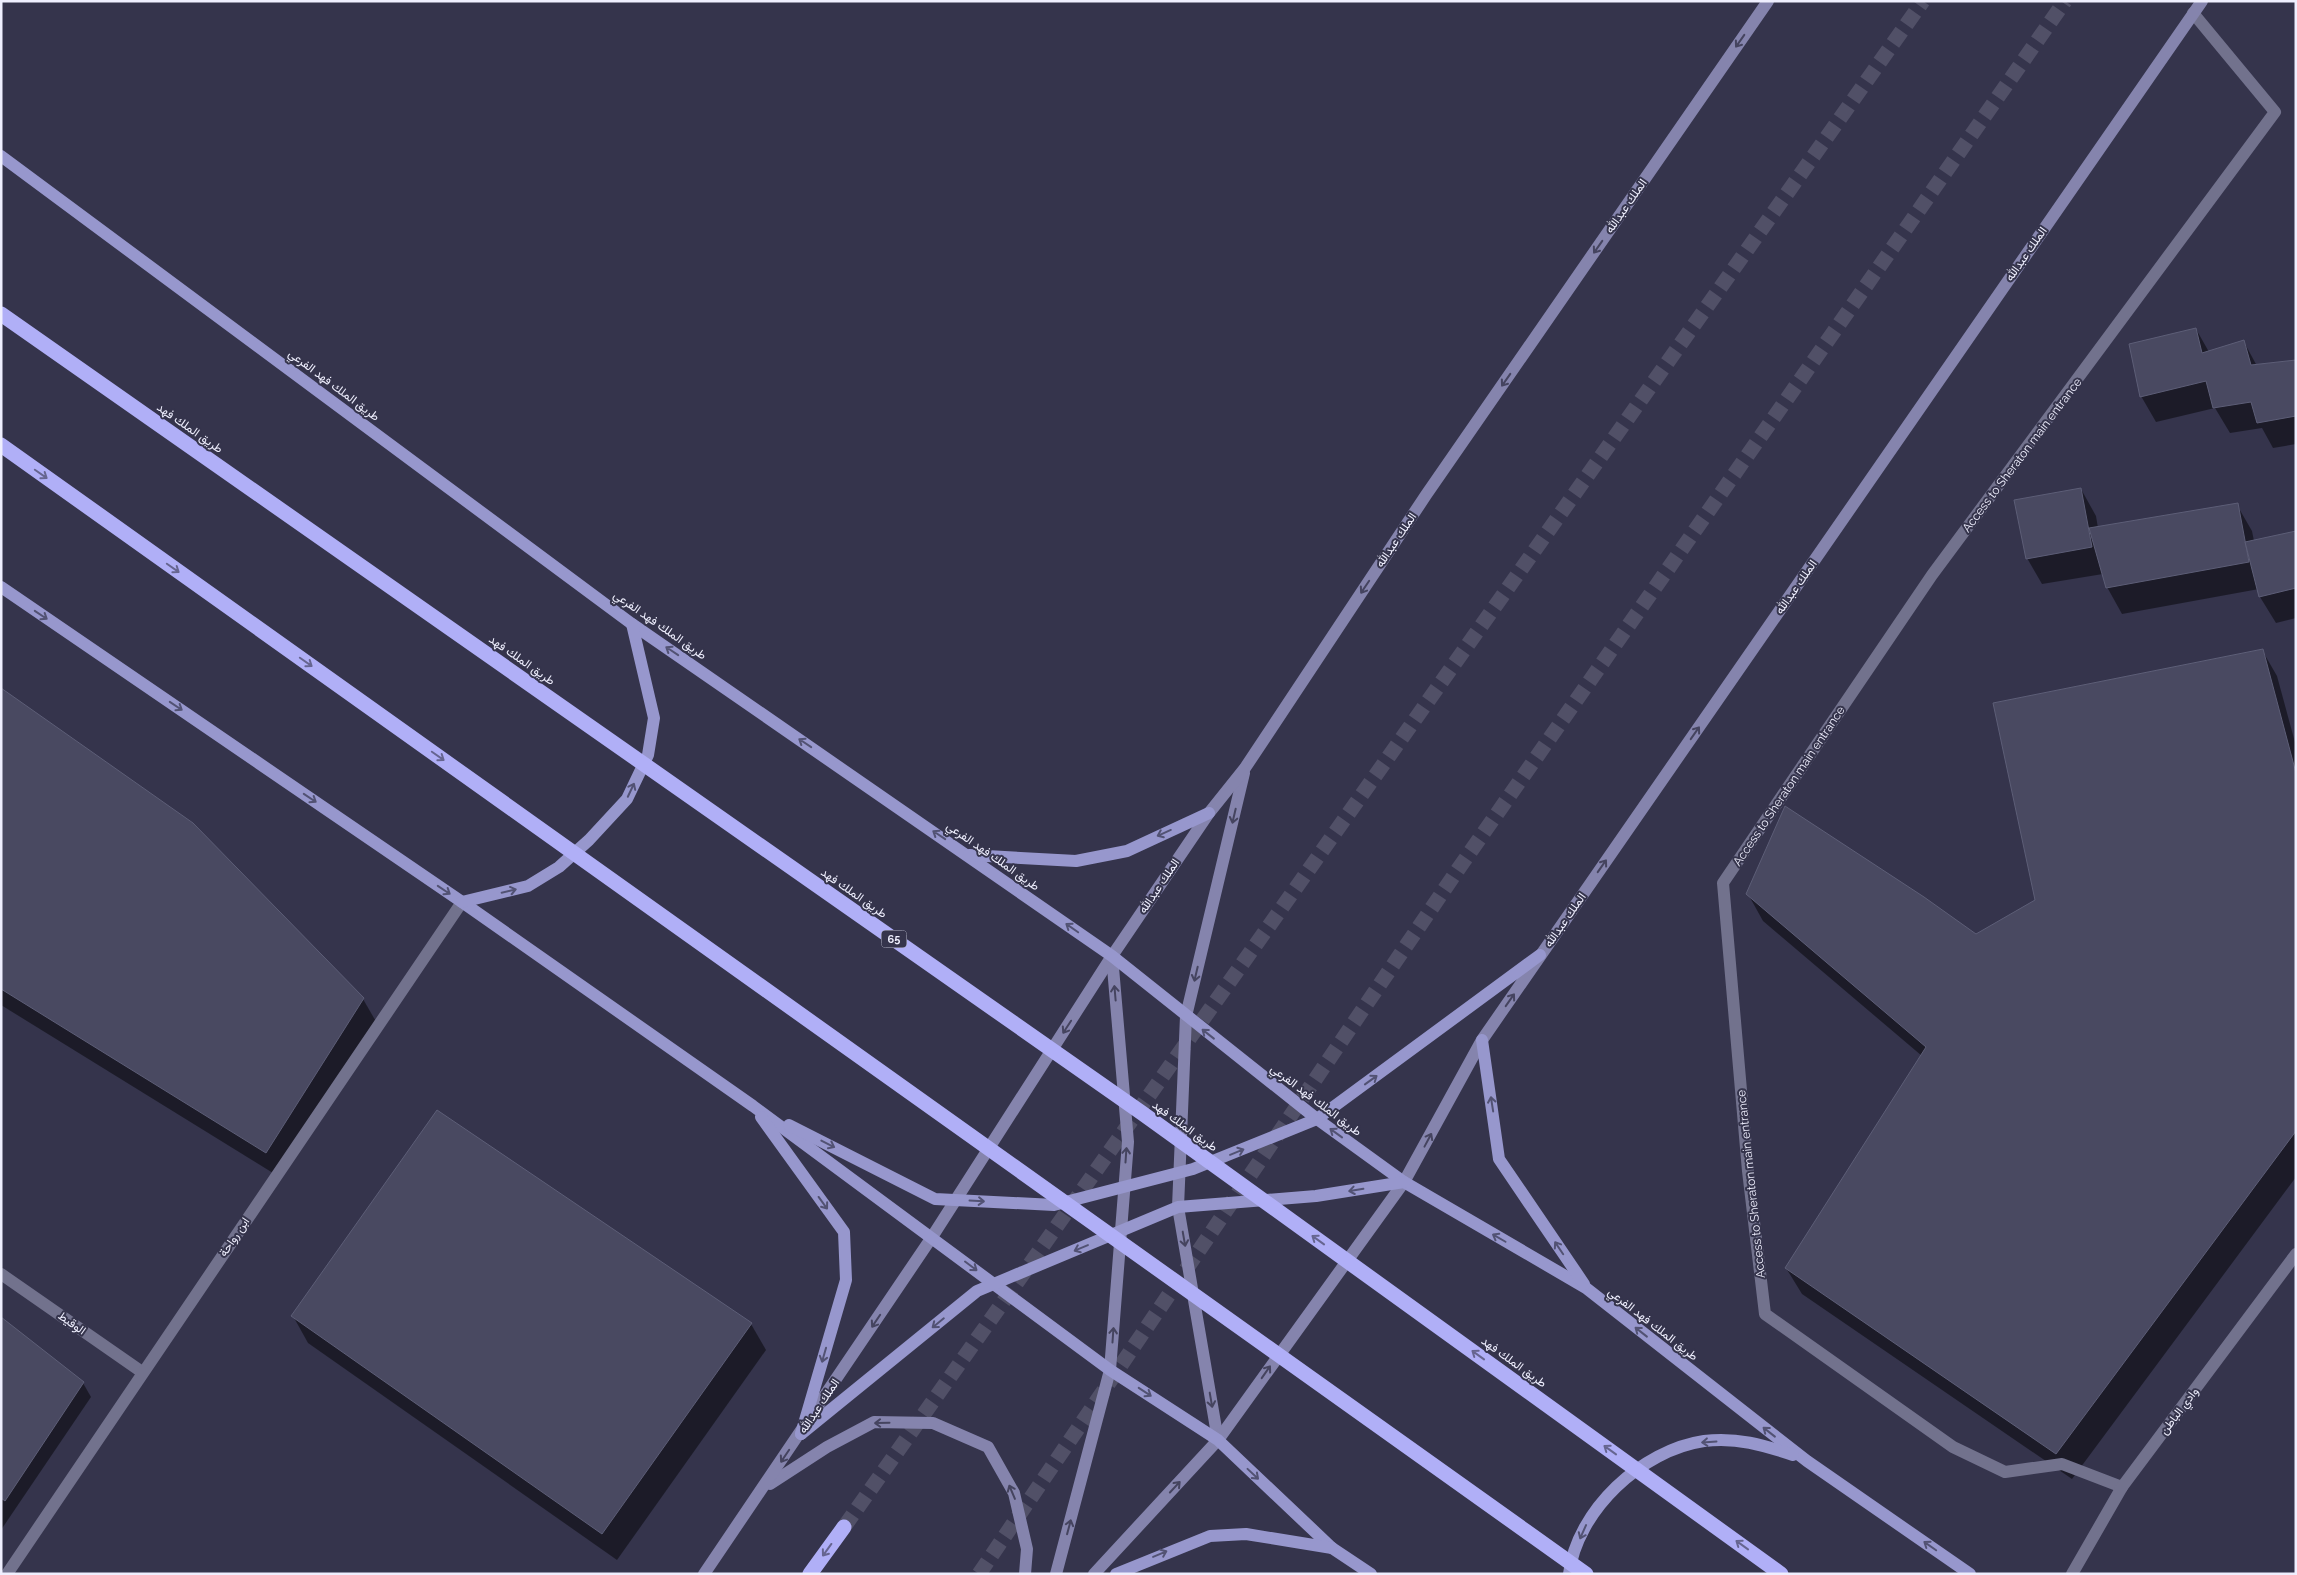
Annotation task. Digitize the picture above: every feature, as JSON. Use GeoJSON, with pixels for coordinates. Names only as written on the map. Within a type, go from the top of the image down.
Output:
{"type":"FeatureCollection","features":[{"type":"Feature","properties":{"kind":"highway","name":"طريق الملك فهد"},"geometry":{"type":"LineString","coordinates":[[1,314],[1142,1113],[1781,1574]]}},
{"type":"Feature","properties":{"kind":"highway"},"geometry":{"type":"LineString","coordinates":[[1,445],[1586,1574]]}},
{"type":"Feature","properties":{"kind":"highway"},"geometry":{"type":"LineString","coordinates":[[810,1574],[844,1527]]}},
{"type":"Feature","properties":{"kind":"main road","name":"الملك عبدالله"},"geometry":{"type":"LineString","coordinates":[[704,1574],[801,1434],[932,1237],[1112,956],[1209,813],[1245,768],[1432,487],[1768,1]]}},
{"type":"Feature","properties":{"kind":"main road","name":"الملك عبدالله"},"geometry":{"type":"LineString","coordinates":[[1218,1440],[1404,1182],[1482,1040],[2202,1]]}},
{"type":"Feature","properties":{"kind":"main road","name":"طريق الملك فهد الفرعي"},"geometry":{"type":"LineString","coordinates":[[1,156],[632,624],[969,855],[1112,956],[1317,1119],[1404,1182],[1586,1288],[1807,1462],[1970,1574]]}},
{"type":"Feature","properties":{"kind":"main road"},"geometry":{"type":"LineString","coordinates":[[1,587],[462,902],[753,1106],[1110,1370],[1218,1440],[1332,1548],[1371,1574]]}},
{"type":"Feature","properties":{"kind":"main road"},"geometry":{"type":"LineString","coordinates":[[462,902],[528,886],[559,867],[590,840],[627,799],[648,755],[654,718],[632,624]]}},
{"type":"Feature","properties":{"kind":"main road"},"geometry":{"type":"LineString","coordinates":[[1218,1440],[1178,1207],[1179,1173],[1186,1016],[1245,768]]}},
{"type":"Feature","properties":{"kind":"main road"},"geometry":{"type":"LineString","coordinates":[[969,855],[1076,861],[1127,850],[1209,813]]}},
{"type":"Feature","properties":{"kind":"main road"},"geometry":{"type":"LineString","coordinates":[[1056,1574],[1110,1370],[1128,1142],[1112,956]]}},
{"type":"Feature","properties":{"kind":"main road"},"geometry":{"type":"LineString","coordinates":[[753,1106],[934,1199],[1054,1205],[1179,1173],[1317,1119],[1540,956]]}},
{"type":"Feature","properties":{"kind":"main road"},"geometry":{"type":"LineString","coordinates":[[1482,1040],[1499,1159],[1586,1288]]}},
{"type":"Feature","properties":{"kind":"main road"},"geometry":{"type":"LineString","coordinates":[[753,1106],[844,1232],[846,1280],[801,1434]]}},
{"type":"Feature","properties":{"kind":"main road"},"geometry":{"type":"LineString","coordinates":[[801,1434],[977,1292],[1178,1207],[1316,1196],[1404,1182]]}},
{"type":"Feature","properties":{"kind":"main road"},"geometry":{"type":"LineString","coordinates":[[764,1487],[827,1447],[874,1422],[933,1423],[988,1447],[1014,1492],[1027,1549],[1025,1574]]}},
{"type":"Feature","properties":{"kind":"main road"},"geometry":{"type":"LineString","coordinates":[[1094,1574],[1218,1440]]}},
{"type":"Feature","properties":{"kind":"main road"},"geometry":{"type":"LineString","coordinates":[[1569,1574],[1571,1561],[1590,1518],[1620,1482],[1658,1456],[1704,1441],[1751,1441],[1795,1455],[1807,1462]]}},
{"type":"Feature","properties":{"kind":"main road"},"geometry":{"type":"LineString","coordinates":[[1116,1574],[1210,1536],[1246,1534],[1332,1548]]}},
{"type":"Feature","properties":{"kind":"street","name":"Access to Sheraton main entrance"},"geometry":{"type":"LineString","coordinates":[[2122,1487],[2062,1464],[2005,1472],[1953,1447],[1765,1314],[1748,1171],[1723,882],[1932,575],[2275,112],[2194,13]]}},
{"type":"Feature","properties":{"kind":"street","name":"ابن رواحة"},"geometry":{"type":"LineString","coordinates":[[7,1574],[462,902]]}},
{"type":"Feature","properties":{"kind":"street","name":"وادي الباطن"},"geometry":{"type":"LineString","coordinates":[[2072,1574],[2122,1487],[2296,1254]]}},
{"type":"Feature","properties":{"kind":"street","name":"الوقيط"},"geometry":{"type":"LineString","coordinates":[[1,1274],[142,1372]]}},
{"type":"Feature","properties":{"kind":"building"},"geometry":{"type":"Polygon","coordinates":[[[2196,328],[2202,353],[2244,340],[2251,365],[2296,360],[2296,416],[2257,423],[2251,402],[2213,408],[2206,381],[2140,397],[2129,344],[2196,328]]]}},
{"type":"Feature","properties":{"kind":"building"},"geometry":{"type":"Polygon","coordinates":[[[2081,488],[2092,547],[2026,559],[2014,500],[2081,488]]]}},
{"type":"Feature","properties":{"kind":"building"},"geometry":{"type":"Polygon","coordinates":[[[2238,503],[2249,562],[2106,588],[2089,528],[2238,503]]]}},
{"type":"Feature","properties":{"kind":"building"},"geometry":{"type":"Polygon","coordinates":[[[2296,531],[2296,588],[2259,597],[2245,542],[2296,531]]]}},
{"type":"Feature","properties":{"kind":"building"},"geometry":{"type":"Polygon","coordinates":[[[2263,649],[2296,773],[2296,1131],[2056,1454],[1785,1268],[1926,1047],[1746,894],[1785,806],[1924,897],[1976,934],[2035,900],[1993,703],[2263,649]]]}},
{"type":"Feature","properties":{"kind":"building"},"geometry":{"type":"Polygon","coordinates":[[[1,688],[193,823],[364,998],[266,1153],[1,989],[1,688]]]}},
{"type":"Feature","properties":{"kind":"building"},"geometry":{"type":"Polygon","coordinates":[[[437,1110],[752,1323],[602,1534],[291,1316],[437,1110]]]}},
{"type":"Feature","properties":{"kind":"building"},"geometry":{"type":"Polygon","coordinates":[[[1,1317],[84,1382],[5,1501],[1,1498],[1,1317]]]}},
{"type":"Feature","properties":{"kind":"tunnel"},"geometry":{"type":"LineString","coordinates":[[844,1527],[1923,1]]}},
{"type":"Feature","properties":{"kind":"tunnel"},"geometry":{"type":"LineString","coordinates":[[979,1574],[1459,868],[2065,1]]}}]}
